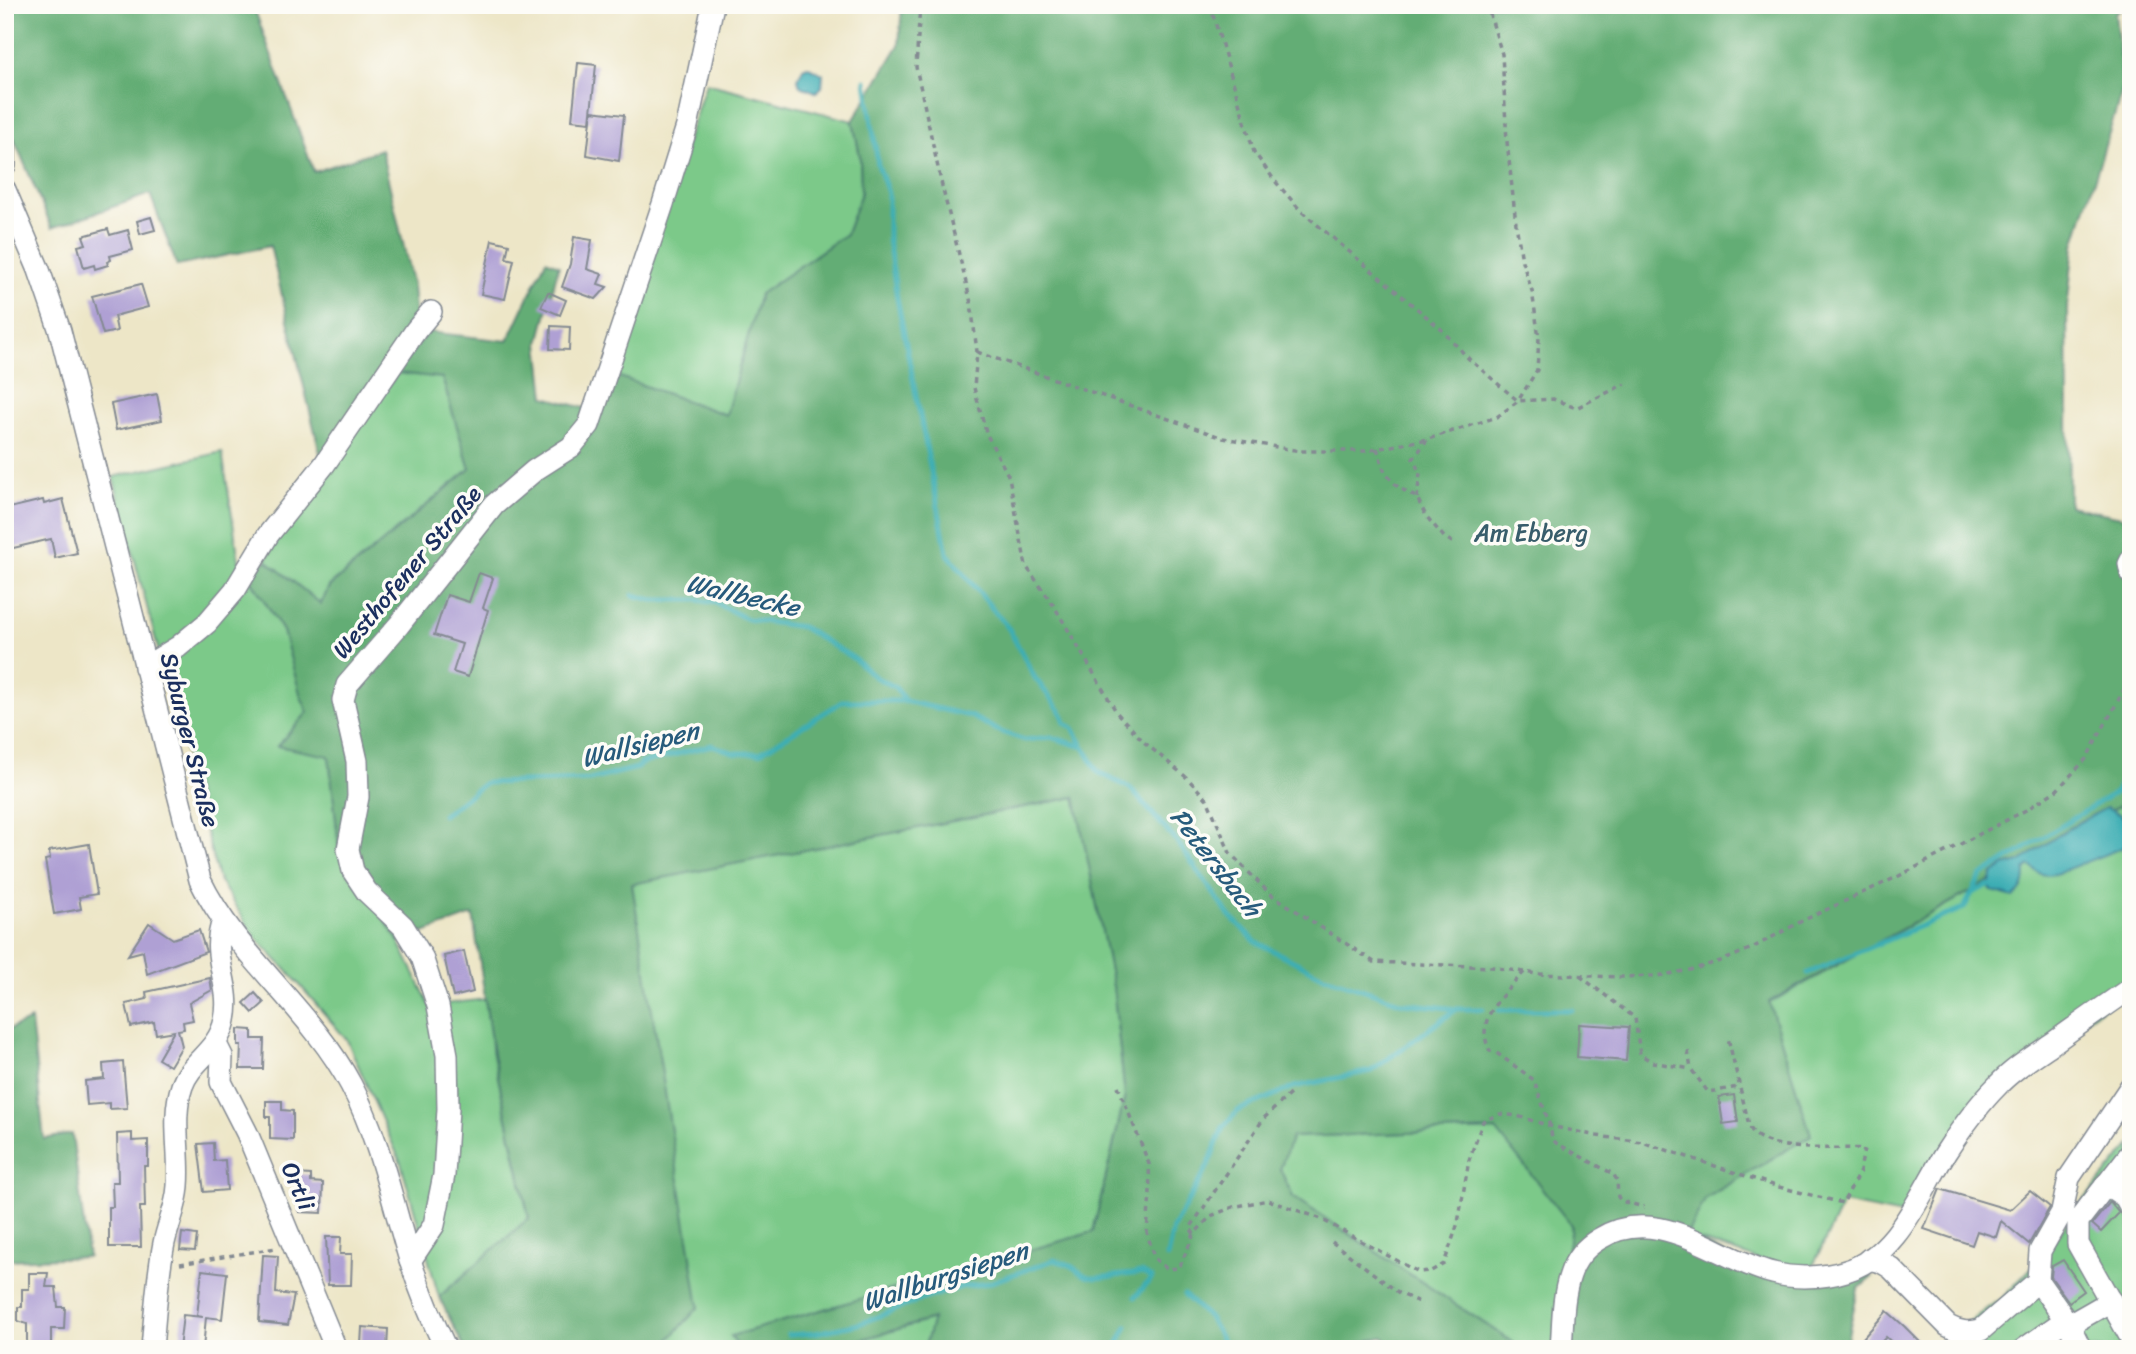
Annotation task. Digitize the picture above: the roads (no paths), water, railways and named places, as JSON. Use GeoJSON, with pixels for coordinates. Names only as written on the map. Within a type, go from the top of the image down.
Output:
{"type":"FeatureCollection","features":[{"type":"Feature","properties":{"kind":"street","name":"Westhofener Straße"},"geometry":{"type":"LineString","coordinates":[[410,1261],[434,1224],[444,1175],[448,1109],[447,1055],[439,1006],[422,957],[403,926],[367,892],[353,872],[348,849],[358,785],[356,761],[343,700],[347,685],[399,625],[494,505],[536,470],[571,447],[589,425],[687,126],[713,5]]}},
{"type":"Feature","properties":{"kind":"street"},"geometry":{"type":"LineString","coordinates":[[5,143],[5,165]]}},
{"type":"Feature","properties":{"kind":"street","name":"Syburger Straße"},"geometry":{"type":"LineString","coordinates":[[5,191],[22,227],[60,331],[191,852],[201,880],[223,922],[318,1034],[351,1085],[372,1129],[410,1261]]}},
{"type":"Feature","properties":{"kind":"street"},"geometry":{"type":"LineString","coordinates":[[145,667],[178,647],[206,624],[235,590],[268,535],[324,465],[415,331],[431,312]]}},
{"type":"Feature","properties":{"kind":"street"},"geometry":{"type":"LineString","coordinates":[[2131,560],[2131,574]]}},
{"type":"Feature","properties":{"kind":"street"},"geometry":{"type":"LineString","coordinates":[[152,1349],[164,1240],[178,1186],[177,1130],[180,1093],[190,1073],[218,1040],[228,1008],[228,993],[217,948],[218,933],[223,922]]}},
{"type":"Feature","properties":{"kind":"street"},"geometry":{"type":"LineString","coordinates":[[1561,1349],[1566,1289],[1576,1260],[1584,1249],[1620,1229],[1636,1226],[1674,1231],[1751,1266],[1789,1276],[1827,1275],[1848,1271],[1869,1259],[1886,1245],[1901,1227],[1947,1151],[1998,1085],[2020,1066],[2131,988]]}},
{"type":"Feature","properties":{"kind":"street","name":"Ortli"},"geometry":{"type":"LineString","coordinates":[[218,1040],[222,1056],[221,1082],[247,1133],[336,1349]]}},
{"type":"Feature","properties":{"kind":"street"},"geometry":{"type":"LineString","coordinates":[[2081,1349],[2067,1322],[2038,1281],[2040,1251],[2062,1212],[2069,1178],[2131,1087]]}},
{"type":"Feature","properties":{"kind":"street"},"geometry":{"type":"LineString","coordinates":[[2131,1153],[2078,1222],[2078,1244],[2131,1338]]}},
{"type":"Feature","properties":{"kind":"street"},"geometry":{"type":"LineString","coordinates":[[2106,1184],[2125,1196],[2131,1208]]}},
{"type":"Feature","properties":{"kind":"street"},"geometry":{"type":"LineString","coordinates":[[1869,1259],[1891,1268],[1956,1331],[1981,1330],[2038,1281]]}},
{"type":"Feature","properties":{"kind":"street"},"geometry":{"type":"LineString","coordinates":[[410,1261],[427,1309],[446,1349]]}},
{"type":"Feature","properties":{"kind":"street"},"geometry":{"type":"LineString","coordinates":[[2024,1349],[2067,1322],[2111,1301]]}},
{"type":"Feature","properties":{"kind":"water"},"geometry":{"type":"Polygon","coordinates":[[[807,66],[823,74],[822,87],[816,92],[800,86],[798,79],[803,68],[807,66]]]}},
{"type":"Feature","properties":{"kind":"water"},"geometry":{"type":"Polygon","coordinates":[[[2106,808],[2121,815],[2131,826],[2129,845],[2055,874],[2041,874],[2030,866],[2025,870],[2022,889],[2013,897],[1992,891],[1989,885],[1993,874],[2004,866],[2020,862],[2070,827],[2106,808]]]}},
{"type":"Feature","properties":{"kind":"waterway","name":"Petersbach"},"geometry":{"type":"LineString","coordinates":[[866,81],[878,165],[888,193],[888,239],[897,298],[947,553],[1009,629],[1035,678],[1062,713],[1065,723],[1073,728],[1098,772],[1130,788],[1178,843],[1229,915],[1256,942],[1323,976],[1403,1003],[1457,1009]]}},
{"type":"Feature","properties":{"kind":"waterway","name":"Wallbecke"},"geometry":{"type":"LineString","coordinates":[[633,595],[653,600],[698,600],[716,603],[747,619],[802,627],[853,658],[875,677],[895,687],[905,701]]}},
{"type":"Feature","properties":{"kind":"waterway","name":"Wallsiepen"},"geometry":{"type":"LineString","coordinates":[[443,815],[485,783],[590,780],[712,745],[735,753],[760,753],[843,701],[905,701],[970,716],[1001,732],[1025,740],[1051,737],[1084,747]]}},
{"type":"Feature","properties":{"kind":"waterway"},"geometry":{"type":"LineString","coordinates":[[1808,973],[1964,908],[1981,876],[2116,792],[2131,762]]}},
{"type":"Feature","properties":{"kind":"waterway"},"geometry":{"type":"LineString","coordinates":[[1972,893],[1989,885]]}},
{"type":"Feature","properties":{"kind":"waterway"},"geometry":{"type":"LineString","coordinates":[[1167,1257],[1173,1228],[1208,1166],[1223,1127],[1239,1110],[1294,1087],[1371,1071],[1457,1009],[1483,1009]]}},
{"type":"Feature","properties":{"kind":"waterway"},"geometry":{"type":"LineString","coordinates":[[1499,1010],[1572,1010]]}},
{"type":"Feature","properties":{"kind":"waterway","name":"Wallburgsiepen"},"geometry":{"type":"LineString","coordinates":[[788,1335],[815,1333],[859,1324],[926,1298],[961,1287],[989,1283],[1054,1260],[1068,1264],[1086,1276],[1096,1278],[1142,1273],[1152,1278],[1135,1297]]}},
{"type":"Feature","properties":{"kind":"waterway"},"geometry":{"type":"LineString","coordinates":[[1184,1295],[1210,1319],[1227,1349]]}},
{"type":"Feature","properties":{"kind":"waterway"},"geometry":{"type":"LineString","coordinates":[[1116,1349],[1127,1326]]}},
{"type":"Feature","properties":{"kind":"park label","name":"Am Ebberg"},"geometry":{"type":"Point","coordinates":[1531,533]}}]}
